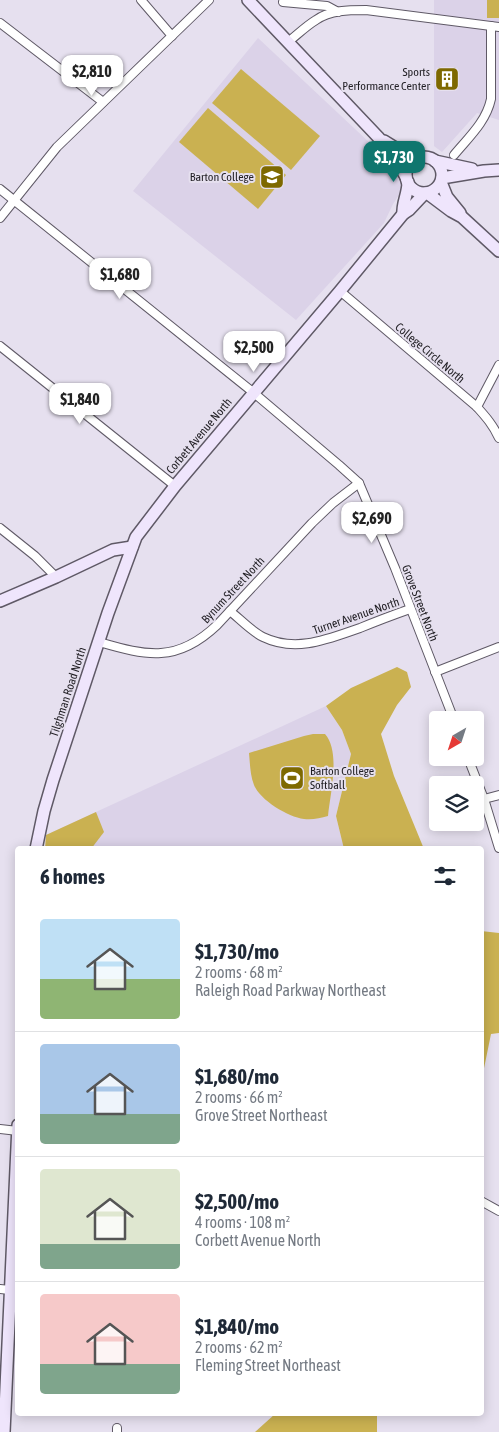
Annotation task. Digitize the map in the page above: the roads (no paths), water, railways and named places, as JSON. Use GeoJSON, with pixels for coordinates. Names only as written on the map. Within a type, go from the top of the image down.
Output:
{"type":"FeatureCollection","features":[{"type":"Feature","properties":{"kind":"street"},"geometry":{"type":"LineString","coordinates":[[141,0],[172,36]]}},
{"type":"Feature","properties":{"kind":"street"},"geometry":{"type":"LineString","coordinates":[[0,218],[57,147],[209,0]]}},
{"type":"Feature","properties":{"kind":"street"},"geometry":{"type":"LineString","coordinates":[[248,0],[378,137],[395,158],[415,190],[426,193],[462,217]]}},
{"type":"Feature","properties":{"kind":"street"},"geometry":{"type":"LineString","coordinates":[[366,0],[366,10]]}},
{"type":"Feature","properties":{"kind":"street"},"geometry":{"type":"LineString","coordinates":[[283,2],[327,6],[338,12]]}},
{"type":"Feature","properties":{"kind":"street"},"geometry":{"type":"LineString","coordinates":[[288,42],[317,19],[338,12],[366,10],[495,26],[489,110],[478,128],[454,154]]}},
{"type":"Feature","properties":{"kind":"street"},"geometry":{"type":"LineString","coordinates":[[0,23],[103,102]]}},
{"type":"Feature","properties":{"kind":"street"},"geometry":{"type":"LineString","coordinates":[[378,137],[405,154],[418,158]]}},
{"type":"Feature","properties":{"kind":"street"},"geometry":{"type":"LineString","coordinates":[[407,180],[409,165],[418,158],[424,157],[484,171]]}},
{"type":"Feature","properties":{"kind":"street"},"geometry":{"type":"LineString","coordinates":[[426,193],[438,187],[441,180],[442,171],[435,161]]}},
{"type":"Feature","properties":{"kind":"street"},"geometry":{"type":"LineString","coordinates":[[441,180],[453,175],[499,170]]}},
{"type":"Feature","properties":{"kind":"street","name":"Corbett Avenue North"},"geometry":{"type":"LineString","coordinates":[[403,214],[402,208],[408,192],[407,180]]}},
{"type":"Feature","properties":{"kind":"street"},"geometry":{"type":"LineString","coordinates":[[441,180],[447,197],[462,217],[499,251]]}},
{"type":"Feature","properties":{"kind":"street","name":"Grove Street North"},"geometry":{"type":"LineString","coordinates":[[0,189],[254,393],[358,483],[450,711]]}},
{"type":"Feature","properties":{"kind":"street","name":"Corbett Avenue North"},"geometry":{"type":"LineString","coordinates":[[132,546],[136,537],[175,486],[403,214],[426,193]]}},
{"type":"Feature","properties":{"kind":"street","name":"College Circle North"},"geometry":{"type":"LineString","coordinates":[[340,291],[477,407],[494,426],[499,438]]}},
{"type":"Feature","properties":{"kind":"street"},"geometry":{"type":"LineString","coordinates":[[0,346],[175,486]]}},
{"type":"Feature","properties":{"kind":"street"},"geometry":{"type":"LineString","coordinates":[[477,407],[499,365]]}},
{"type":"Feature","properties":{"kind":"street","name":"Bynum Street North"},"geometry":{"type":"LineString","coordinates":[[99,642],[141,653],[180,650],[194,643],[206,635],[230,611],[312,523],[358,483]]}},
{"type":"Feature","properties":{"kind":"street"},"geometry":{"type":"LineString","coordinates":[[0,528],[35,556],[56,578]]}},
{"type":"Feature","properties":{"kind":"street"},"geometry":{"type":"LineString","coordinates":[[0,602],[56,578],[112,550],[132,546]]}},
{"type":"Feature","properties":{"kind":"street","name":"Tilghman Road North"},"geometry":{"type":"LineString","coordinates":[[37,846],[44,811],[132,546]]}},
{"type":"Feature","properties":{"kind":"street","name":"Turner Avenue North"},"geometry":{"type":"LineString","coordinates":[[230,611],[263,638],[279,643],[300,645],[334,637],[410,609]]}},
{"type":"Feature","properties":{"kind":"street"},"geometry":{"type":"LineString","coordinates":[[435,672],[499,647]]}},
{"type":"Feature","properties":{"kind":"street"},"geometry":{"type":"LineString","coordinates":[[499,795],[484,799],[499,848]]}},
{"type":"Feature","properties":{"kind":"street"},"geometry":{"type":"LineString","coordinates":[[0,1130],[15,1131]]}},
{"type":"Feature","properties":{"kind":"street"},"geometry":{"type":"LineString","coordinates":[[4,1432],[5,1290],[15,1158]]}},
{"type":"Feature","properties":{"kind":"street"},"geometry":{"type":"LineString","coordinates":[[484,1202],[499,1210]]}},
{"type":"Feature","properties":{"kind":"place","name":"Sports Performance Center"},"geometry":{"type":"Point","coordinates":[447,79]}},
{"type":"Feature","properties":{"kind":"place","name":"Barton College"},"geometry":{"type":"Point","coordinates":[272,177]}},
{"type":"Feature","properties":{"kind":"place","name":"Barton College Softball"},"geometry":{"type":"Point","coordinates":[292,778]}}]}
